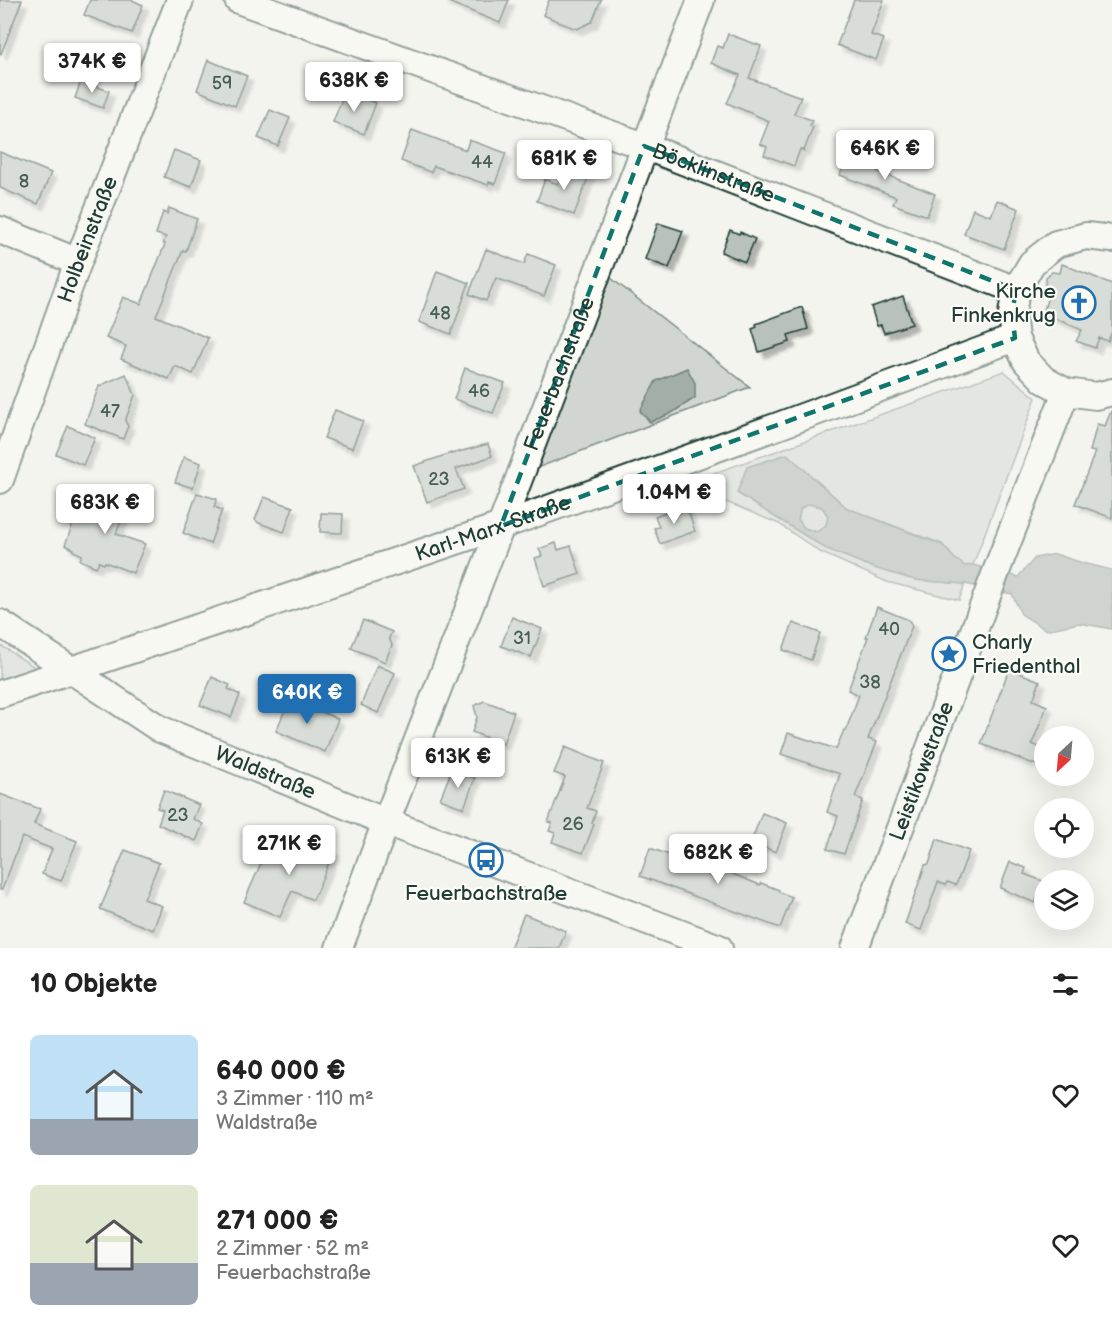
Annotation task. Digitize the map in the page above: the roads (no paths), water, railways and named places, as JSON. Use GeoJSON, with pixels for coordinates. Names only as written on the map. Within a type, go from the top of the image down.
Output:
{"type":"FeatureCollection","features":[{"type":"Feature","properties":{"kind":"street","name":"Holbeinstraße"},"geometry":{"type":"LineString","coordinates":[[0,480],[78,262],[180,0]]}},
{"type":"Feature","properties":{"kind":"street","name":"Böcklinstraße"},"geometry":{"type":"LineString","coordinates":[[238,0],[644,146],[1016,290]]}},
{"type":"Feature","properties":{"kind":"street","name":"Feuerbachstraße"},"geometry":{"type":"LineString","coordinates":[[339,948],[700,0]]}},
{"type":"Feature","properties":{"kind":"street"},"geometry":{"type":"LineString","coordinates":[[0,230],[78,262]]}},
{"type":"Feature","properties":{"kind":"street"},"geometry":{"type":"LineString","coordinates":[[1112,239],[1086,236],[1056,244],[1032,263],[1016,290],[1012,314],[1015,338],[1026,361],[1044,380],[1066,392],[1096,396],[1112,392]]}},
{"type":"Feature","properties":{"kind":"street","name":"Karl-Marx-Straße"},"geometry":{"type":"LineString","coordinates":[[0,694],[501,526],[1015,338]]}},
{"type":"Feature","properties":{"kind":"street","name":"Leistikowstraße"},"geometry":{"type":"LineString","coordinates":[[855,948],[1066,392]]}},
{"type":"Feature","properties":{"kind":"street","name":"Waldstraße"},"geometry":{"type":"LineString","coordinates":[[0,623],[160,729],[386,822],[719,948]]}},
{"type":"Feature","properties":{"kind":"place","name":"Kirche Finkenkrug"},"geometry":{"type":"Point","coordinates":[1079,303]}},
{"type":"Feature","properties":{"kind":"place","name":"Charly Friedenthal"},"geometry":{"type":"Point","coordinates":[949,654]}},
{"type":"Feature","properties":{"kind":"place","name":"Feuerbachstraße"},"geometry":{"type":"Point","coordinates":[486,860]}}]}
